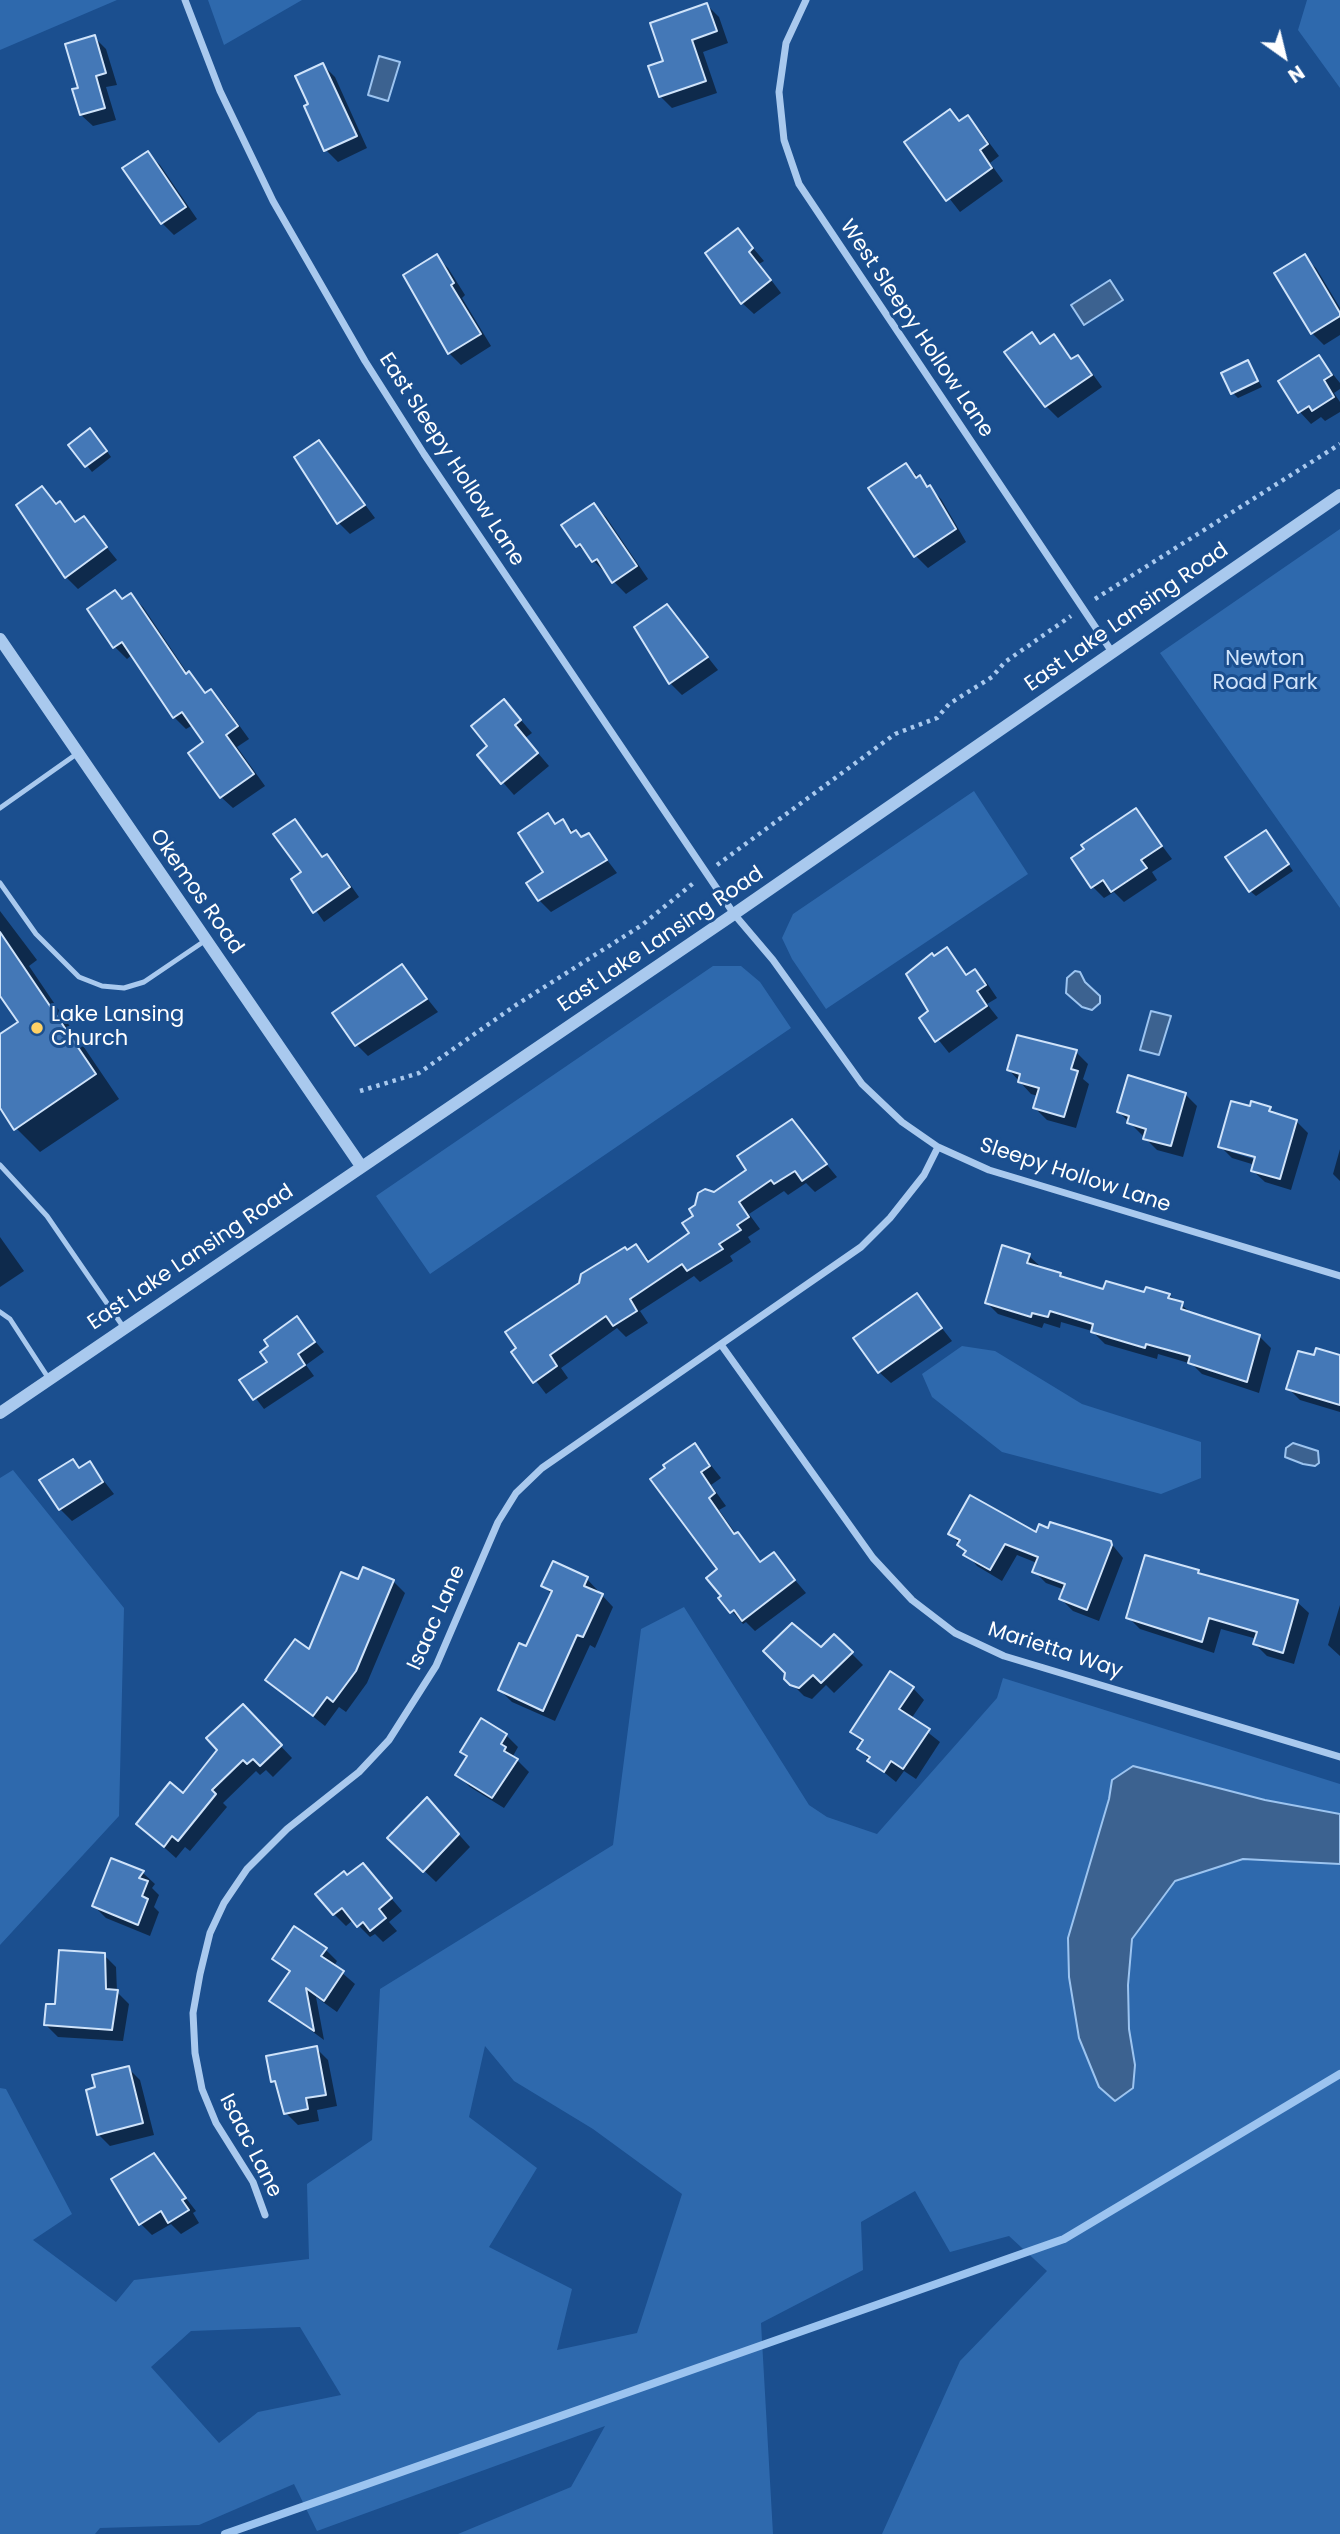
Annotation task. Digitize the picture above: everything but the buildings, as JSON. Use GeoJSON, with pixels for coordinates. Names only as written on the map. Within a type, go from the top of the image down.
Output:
{"type":"FeatureCollection","features":[{"type":"Feature","properties":{"kind":"street","name":"East Sleepy Hollow Lane"},"geometry":{"type":"LineString","coordinates":[[185,0],[220,91],[262,180],[365,361],[424,454],[734,914]]}},
{"type":"Feature","properties":{"kind":"street","name":"West Sleepy Hollow Lane"},"geometry":{"type":"LineString","coordinates":[[806,0],[786,43],[779,92],[784,140],[799,184],[1112,652]]}},
{"type":"Feature","properties":{"kind":"street","name":"East Lake Lansing Road"},"geometry":{"type":"LineString","coordinates":[[0,1413],[734,914],[1340,495]]}},
{"type":"Feature","properties":{"kind":"street","name":"Okemos Road"},"geometry":{"type":"LineString","coordinates":[[0,639],[361,1166]]}},
{"type":"Feature","properties":{"kind":"street","name":"Sleepy Hollow Lane"},"geometry":{"type":"LineString","coordinates":[[734,914],[773,960],[862,1084],[902,1122],[938,1147],[989,1170],[1044,1188],[1340,1276]]}},
{"type":"Feature","properties":{"kind":"street","name":"Isaac Lane"},"geometry":{"type":"LineString","coordinates":[[265,2215],[253,2182],[215,2123],[202,2088],[195,2053],[193,2013],[200,1974],[210,1933],[224,1903],[247,1869],[271,1845],[359,1772],[389,1740],[436,1666],[498,1522],[516,1493],[542,1468],[722,1346],[861,1247],[924,1175],[938,1147]]}},
{"type":"Feature","properties":{"kind":"street","name":"Marietta Way"},"geometry":{"type":"LineString","coordinates":[[722,1346],[873,1558],[912,1600],[955,1633],[1004,1656],[1340,1757]]}},
{"type":"Feature","properties":{"kind":"lane"},"geometry":{"type":"LineString","coordinates":[[0,808],[78,753]]}},
{"type":"Feature","properties":{"kind":"lane"},"geometry":{"type":"LineString","coordinates":[[0,883],[36,934],[79,976],[102,986],[124,988],[144,982],[206,940]]}},
{"type":"Feature","properties":{"kind":"lane"},"geometry":{"type":"LineString","coordinates":[[0,1165],[47,1216],[124,1328]]}},
{"type":"Feature","properties":{"kind":"lane"},"geometry":{"type":"LineString","coordinates":[[0,1312],[10,1319],[49,1379]]}},
{"type":"Feature","properties":{"kind":"path"},"geometry":{"type":"LineString","coordinates":[[360,1091],[419,1073],[516,1005],[642,925],[707,873],[895,734],[937,718],[960,696],[992,677],[1005,662],[1083,607],[1340,444]]}},
{"type":"Feature","properties":{"kind":"green space"},"geometry":{"type":"Polygon","coordinates":[[[0,0],[117,0],[0,50],[0,0]]]}},
{"type":"Feature","properties":{"kind":"green space"},"geometry":{"type":"Polygon","coordinates":[[[208,0],[302,0],[224,45],[208,0]]]}},
{"type":"Feature","properties":{"kind":"green space"},"geometry":{"type":"Polygon","coordinates":[[[1307,0],[1340,0],[1340,88],[1298,30],[1307,0]]]}},
{"type":"Feature","properties":{"kind":"green space","name":"Newton Road Park"},"geometry":{"type":"Polygon","coordinates":[[[1340,529],[1340,908],[1160,653],[1340,529]]]}},
{"type":"Feature","properties":{"kind":"green space"},"geometry":{"type":"Polygon","coordinates":[[[974,791],[1028,874],[826,1009],[792,959],[782,938],[793,914],[974,791]]]}},
{"type":"Feature","properties":{"kind":"green space"},"geometry":{"type":"Polygon","coordinates":[[[713,966],[741,966],[760,982],[791,1028],[430,1274],[376,1196],[713,966]]]}},
{"type":"Feature","properties":{"kind":"green space"},"geometry":{"type":"Polygon","coordinates":[[[962,1346],[995,1351],[1082,1404],[1201,1442],[1201,1478],[1161,1494],[1002,1452],[932,1397],[922,1374],[962,1346]]]}},
{"type":"Feature","properties":{"kind":"green space"},"geometry":{"type":"Polygon","coordinates":[[[13,1470],[124,1608],[119,1816],[0,1945],[0,1478],[13,1470]]]}},
{"type":"Feature","properties":{"kind":"green space"},"geometry":{"type":"Polygon","coordinates":[[[684,1607],[809,1805],[827,1817],[877,1834],[997,1698],[1003,1678],[1340,1784],[1340,2534],[882,2534],[960,2361],[1047,2271],[1009,2236],[950,2252],[915,2191],[861,2222],[863,2270],[761,2323],[773,2534],[458,2534],[571,2487],[605,2426],[317,2531],[294,2484],[199,2525],[100,2528],[95,2534],[0,2534],[0,2088],[6,2089],[72,2214],[33,2240],[116,2302],[134,2280],[309,2259],[307,2184],[372,2140],[380,1989],[613,1845],[641,1629],[684,1607]],[[485,2046],[469,2117],[537,2168],[489,2247],[572,2289],[557,2350],[637,2333],[682,2194],[593,2129],[514,2081],[485,2046]],[[300,2327],[191,2331],[151,2367],[219,2443],[258,2412],[341,2395],[300,2327]]]}},
{"type":"Feature","properties":{"kind":"shaded area"},"geometry":{"type":"Polygon","coordinates":[[[379,56],[400,62],[388,101],[368,95],[379,56]]]}},
{"type":"Feature","properties":{"kind":"shaded area"},"geometry":{"type":"Polygon","coordinates":[[[1110,280],[1123,300],[1084,325],[1071,305],[1110,280]]]}},
{"type":"Feature","properties":{"kind":"shaded area"},"geometry":{"type":"Polygon","coordinates":[[[1075,971],[1080,972],[1085,982],[1100,996],[1100,1003],[1092,1010],[1082,1007],[1066,993],[1067,978],[1075,971]]]}},
{"type":"Feature","properties":{"kind":"shaded area"},"geometry":{"type":"Polygon","coordinates":[[[1151,1011],[1171,1016],[1159,1055],[1140,1050],[1151,1011]]]}},
{"type":"Feature","properties":{"kind":"shaded area"},"geometry":{"type":"Polygon","coordinates":[[[1293,1443],[1318,1451],[1319,1463],[1315,1466],[1303,1464],[1285,1457],[1286,1448],[1293,1443]]]}},
{"type":"Feature","properties":{"kind":"shaded area"},"geometry":{"type":"Polygon","coordinates":[[[1133,1766],[1265,1800],[1340,1814],[1340,1864],[1243,1859],[1175,1881],[1132,1939],[1128,1985],[1129,2029],[1135,2065],[1133,2088],[1115,2101],[1099,2087],[1079,2038],[1069,1977],[1068,1938],[1109,1799],[1112,1780],[1133,1766]]]}},
{"type":"Feature","properties":{"kind":"waterway"},"geometry":{"type":"LineString","coordinates":[[225,2534],[1064,2239],[1340,2074]]}},
{"type":"Feature","properties":{"kind":"place","name":"Lake Lansing Church"},"geometry":{"type":"Point","coordinates":[37,1028]}}]}
